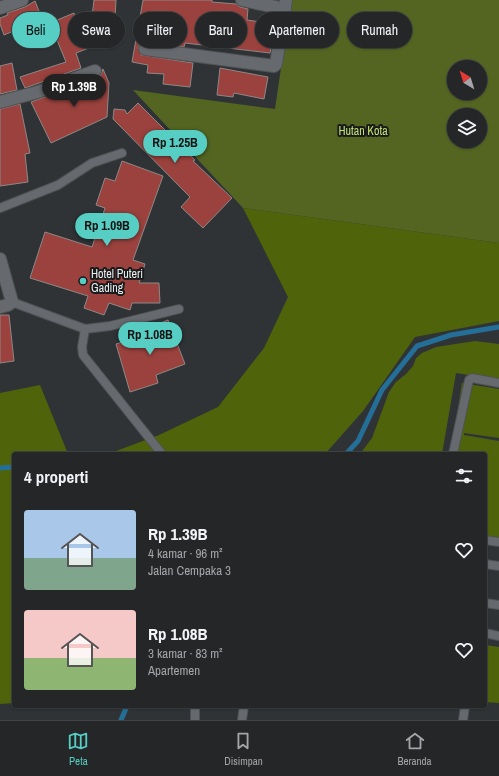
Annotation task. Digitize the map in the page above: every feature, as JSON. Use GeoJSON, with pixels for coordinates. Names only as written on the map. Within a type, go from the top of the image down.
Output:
{"type":"FeatureCollection","features":[{"type":"Feature","properties":{"kind":"street"},"geometry":{"type":"LineString","coordinates":[[0,8],[22,0]]}},
{"type":"Feature","properties":{"kind":"street"},"geometry":{"type":"LineString","coordinates":[[145,49],[272,66],[276,64],[285,4],[242,0]]}},
{"type":"Feature","properties":{"kind":"street"},"geometry":{"type":"LineString","coordinates":[[0,102],[38,92],[95,71]]}},
{"type":"Feature","properties":{"kind":"street"},"geometry":{"type":"LineString","coordinates":[[0,259],[12,302],[8,305],[0,307]]}},
{"type":"Feature","properties":{"kind":"lane"},"geometry":{"type":"LineString","coordinates":[[0,208],[58,185],[92,163],[122,153]]}},
{"type":"Feature","properties":{"kind":"lane"},"geometry":{"type":"LineString","coordinates":[[12,302],[85,329],[110,326],[179,309]]}},
{"type":"Feature","properties":{"kind":"lane"},"geometry":{"type":"LineString","coordinates":[[85,329],[82,347],[83,354],[160,452]]}},
{"type":"Feature","properties":{"kind":"lane"},"geometry":{"type":"LineString","coordinates":[[453,452],[469,380],[472,378],[499,383]]}},
{"type":"Feature","properties":{"kind":"lane"},"geometry":{"type":"LineString","coordinates":[[487,540],[499,542]]}},
{"type":"Feature","properties":{"kind":"lane"},"geometry":{"type":"LineString","coordinates":[[487,564],[499,566]]}},
{"type":"Feature","properties":{"kind":"lane"},"geometry":{"type":"LineString","coordinates":[[487,603],[499,605]]}},
{"type":"Feature","properties":{"kind":"lane"},"geometry":{"type":"LineString","coordinates":[[487,633],[499,636]]}},
{"type":"Feature","properties":{"kind":"lane"},"geometry":{"type":"LineString","coordinates":[[195,708],[195,720]]}},
{"type":"Feature","properties":{"kind":"lane"},"geometry":{"type":"LineString","coordinates":[[242,720],[244,708]]}},
{"type":"Feature","properties":{"kind":"lane"},"geometry":{"type":"LineString","coordinates":[[463,720],[465,708]]}},
{"type":"Feature","properties":{"kind":"green space","name":"Hutan Kota"},"geometry":{"type":"Polygon","coordinates":[[[291,0],[499,0],[499,243],[243,208],[133,90],[275,109],[284,48],[339,48],[339,12],[289,12],[291,0]]]}},
{"type":"Feature","properties":{"kind":"green space"},"geometry":{"type":"Polygon","coordinates":[[[243,208],[499,243],[499,321],[415,337],[363,411],[327,452],[113,452],[159,435],[218,407],[264,348],[288,297],[243,208]]]}},
{"type":"Feature","properties":{"kind":"green space"},"geometry":{"type":"Polygon","coordinates":[[[475,341],[499,344],[499,380],[456,373],[442,452],[362,452],[372,438],[389,392],[396,382],[413,366],[416,358],[422,353],[436,347],[475,341]]]}},
{"type":"Feature","properties":{"kind":"green space"},"geometry":{"type":"Polygon","coordinates":[[[462,383],[499,389],[499,438],[464,433],[464,435],[499,441],[499,538],[487,535],[487,452],[451,452],[462,383]]]}},
{"type":"Feature","properties":{"kind":"green space"},"geometry":{"type":"Polygon","coordinates":[[[40,385],[67,452],[12,452],[12,703],[0,704],[0,393],[40,385]]]}},
{"type":"Feature","properties":{"kind":"green space"},"geometry":{"type":"Polygon","coordinates":[[[487,645],[499,647],[499,703],[487,702],[487,645]]]}},
{"type":"Feature","properties":{"kind":"building"},"geometry":{"type":"Polygon","coordinates":[[[94,0],[116,0],[115,12],[93,12],[94,0]]]}},
{"type":"Feature","properties":{"kind":"building"},"geometry":{"type":"Polygon","coordinates":[[[143,0],[212,0],[212,2],[236,4],[240,7],[248,9],[247,20],[247,12],[195,12],[195,44],[187,43],[187,12],[141,12],[143,0]]]}},
{"type":"Feature","properties":{"kind":"building"},"geometry":{"type":"Polygon","coordinates":[[[35,1],[39,12],[12,12],[12,32],[4,35],[0,24],[0,18],[8,15],[7,13],[25,7],[35,1]]]}},
{"type":"Feature","properties":{"kind":"building"},"geometry":{"type":"Polygon","coordinates":[[[68,16],[68,48],[89,48],[76,53],[81,68],[25,88],[20,77],[66,62],[60,47],[60,19],[68,16]]]}},
{"type":"Feature","properties":{"kind":"building"},"geometry":{"type":"Polygon","coordinates":[[[247,20],[255,21],[255,48],[271,48],[270,53],[228,48],[247,48],[247,20]]]}},
{"type":"Feature","properties":{"kind":"building"},"geometry":{"type":"Polygon","coordinates":[[[134,48],[138,48],[141,55],[193,63],[190,87],[163,84],[164,74],[147,73],[148,65],[132,62],[134,48]]]}},
{"type":"Feature","properties":{"kind":"building"},"geometry":{"type":"Polygon","coordinates":[[[12,63],[17,90],[0,94],[0,66],[12,63]]]}},
{"type":"Feature","properties":{"kind":"building"},"geometry":{"type":"Polygon","coordinates":[[[220,68],[268,77],[264,99],[234,93],[233,97],[217,95],[220,68]]]}},
{"type":"Feature","properties":{"kind":"building"},"geometry":{"type":"Polygon","coordinates":[[[103,69],[109,83],[107,117],[51,143],[31,102],[98,78],[103,69]]]}},
{"type":"Feature","properties":{"kind":"building"},"geometry":{"type":"Polygon","coordinates":[[[138,103],[195,160],[193,161],[232,198],[203,228],[181,207],[190,197],[113,119],[114,109],[125,110],[127,114],[138,103]]]}},
{"type":"Feature","properties":{"kind":"building"},"geometry":{"type":"Polygon","coordinates":[[[20,104],[30,153],[25,154],[28,182],[0,186],[0,109],[20,104]]]}},
{"type":"Feature","properties":{"kind":"building"},"geometry":{"type":"Polygon","coordinates":[[[122,161],[163,176],[133,260],[145,264],[139,283],[159,283],[160,303],[132,303],[130,310],[109,303],[104,315],[84,308],[88,296],[30,278],[45,232],[92,247],[105,208],[96,205],[105,178],[115,181],[122,161]]]}},
{"type":"Feature","properties":{"kind":"building"},"geometry":{"type":"Polygon","coordinates":[[[0,315],[9,315],[14,361],[0,363],[0,315]]]}},
{"type":"Feature","properties":{"kind":"building"},"geometry":{"type":"Polygon","coordinates":[[[168,320],[185,364],[156,375],[158,383],[130,392],[116,344],[153,332],[151,327],[168,320]]]}},
{"type":"Feature","properties":{"kind":"waterway"},"geometry":{"type":"LineString","coordinates":[[348,452],[358,441],[382,390],[417,346],[451,335],[499,327]]}},
{"type":"Feature","properties":{"kind":"waterway"},"geometry":{"type":"LineString","coordinates":[[0,468],[12,467]]}},
{"type":"Feature","properties":{"kind":"waterway"},"geometry":{"type":"LineString","coordinates":[[121,720],[126,708]]}},
{"type":"Feature","properties":{"kind":"place","name":"Hotel Puteri Gading"},"geometry":{"type":"Point","coordinates":[83,281]}}]}
